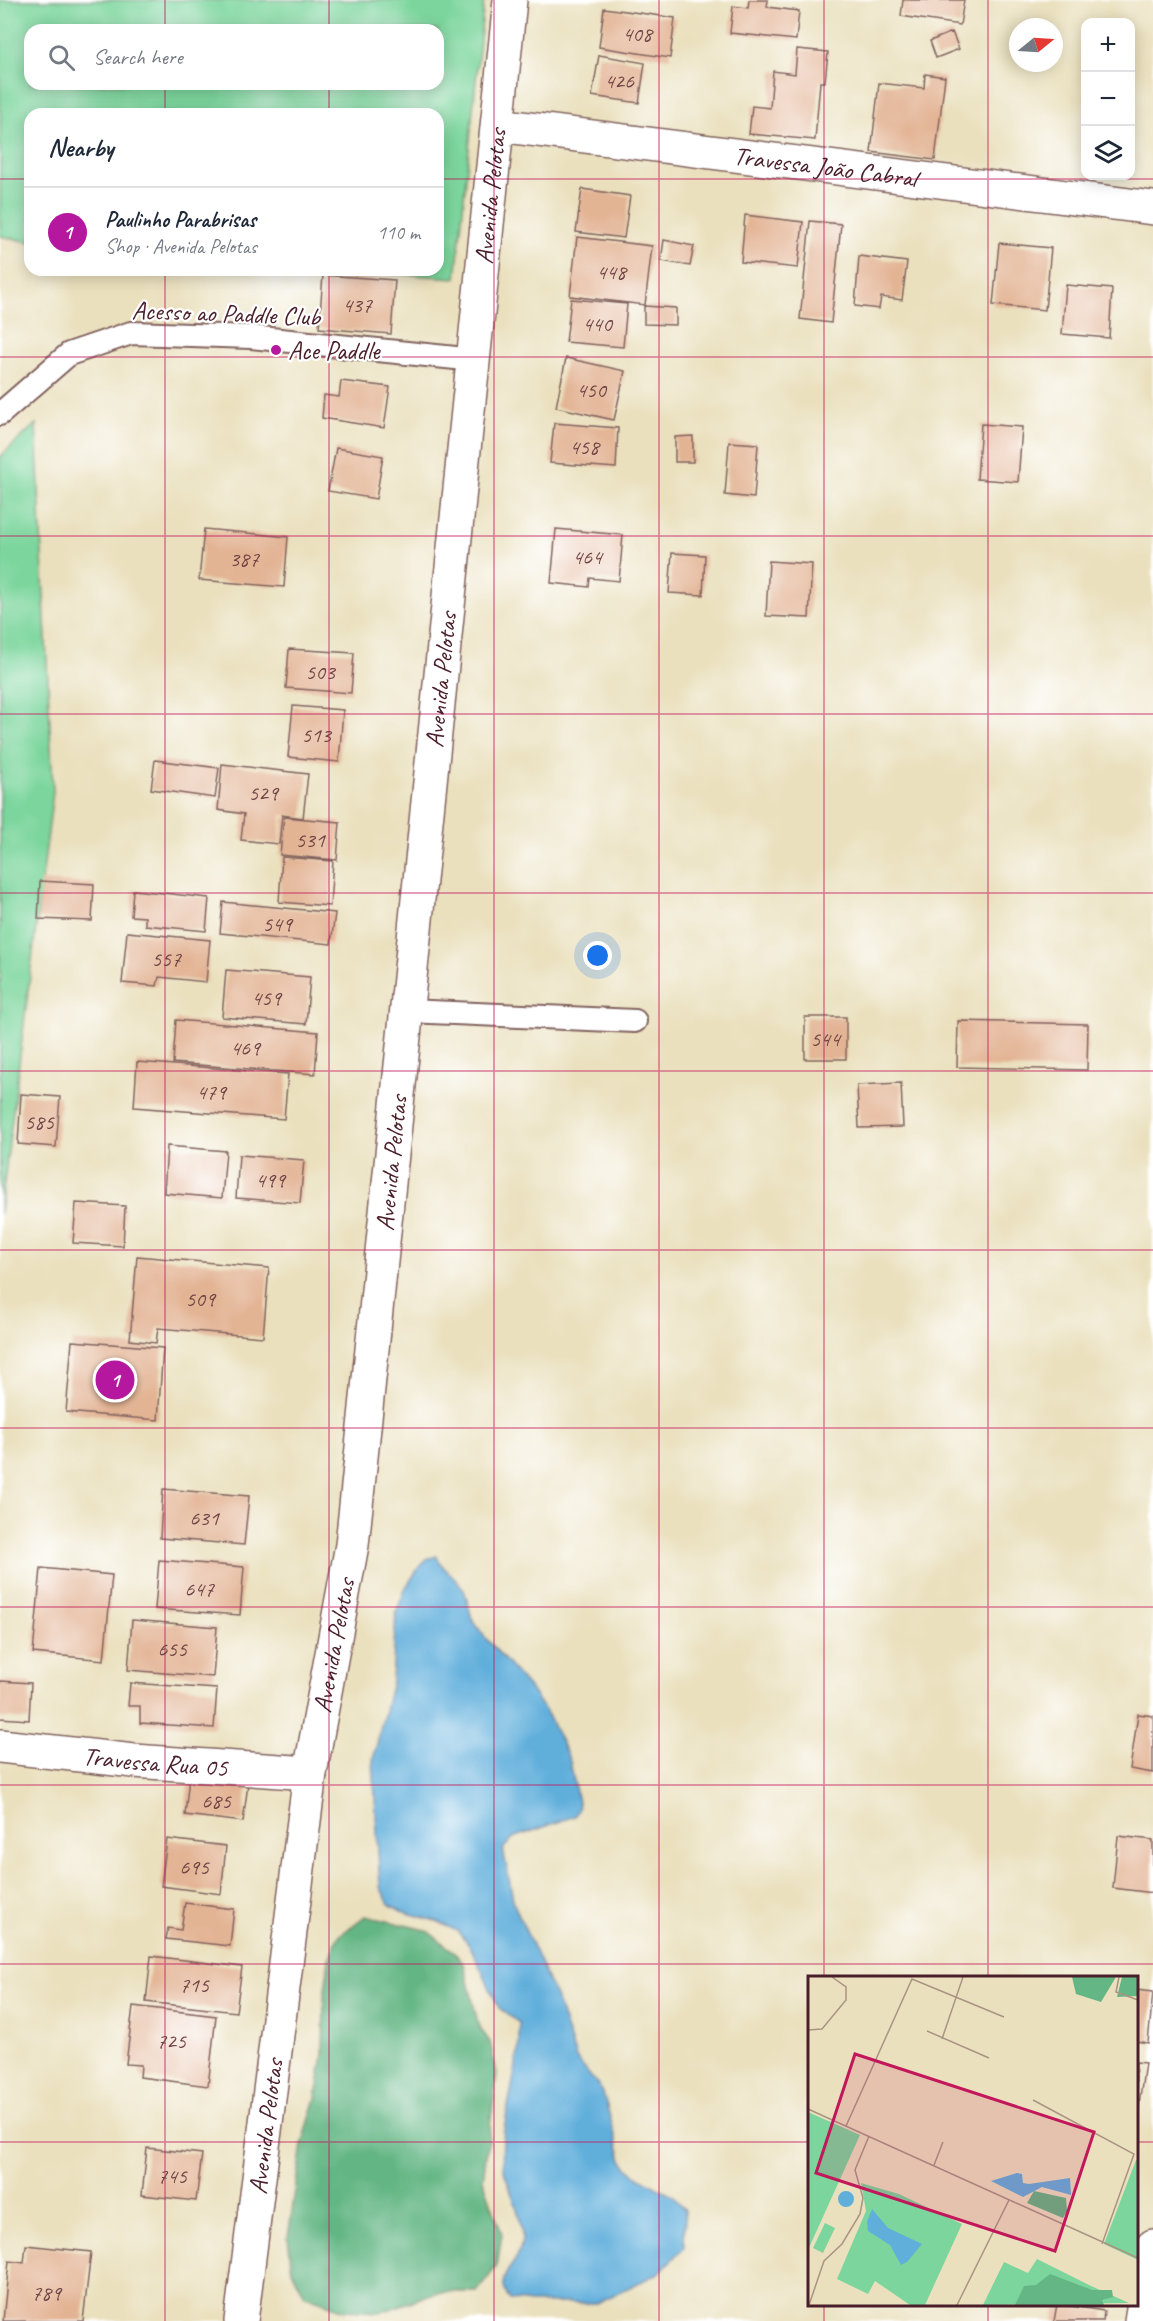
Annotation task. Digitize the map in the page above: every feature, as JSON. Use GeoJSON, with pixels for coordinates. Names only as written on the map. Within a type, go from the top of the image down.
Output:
{"type":"FeatureCollection","features":[{"type":"Feature","properties":{"kind":"street","name":"Avenida Pelotas"},"geometry":{"type":"LineString","coordinates":[[241,2321],[310,1773],[352,1545],[475,360],[510,0]]}},
{"type":"Feature","properties":{"kind":"street","name":"Travessa João Cabral"},"geometry":{"type":"LineString","coordinates":[[498,125],[1153,208]]}},
{"type":"Feature","properties":{"kind":"street","name":"Travessa Rua 05"},"geometry":{"type":"LineString","coordinates":[[0,1746],[134,1761],[310,1773]]}},
{"type":"Feature","properties":{"kind":"street"},"geometry":{"type":"LineString","coordinates":[[1141,2321],[1153,2246]]}},
{"type":"Feature","properties":{"kind":"lane","name":"Acesso ao Paddle Club"},"geometry":{"type":"LineString","coordinates":[[0,414],[69,354],[131,333],[251,337],[475,360]]}},
{"type":"Feature","properties":{"kind":"lane"},"geometry":{"type":"LineString","coordinates":[[407,1011],[636,1021]]}},
{"type":"Feature","properties":{"kind":"green space"},"geometry":{"type":"Polygon","coordinates":[[[0,0],[484,0],[456,278],[427,276],[444,276],[444,108],[24,108],[24,241],[0,236],[0,0]]]}},
{"type":"Feature","properties":{"kind":"green space"},"geometry":{"type":"Polygon","coordinates":[[[36,424],[53,792],[0,1215],[0,457],[36,424]]]}},
{"type":"Feature","properties":{"kind":"green space"},"geometry":{"type":"Polygon","coordinates":[[[365,1916],[426,1930],[453,1951],[464,1964],[479,2027],[490,2042],[497,2074],[483,2179],[502,2234],[497,2266],[477,2292],[437,2292],[382,2312],[345,2310],[305,2296],[292,2270],[288,2237],[302,2145],[316,2098],[323,2054],[324,1997],[329,1959],[338,1937],[365,1916]]]}},
{"type":"Feature","properties":{"kind":"water"},"geometry":{"type":"Polygon","coordinates":[[[437,1556],[440,1563],[464,1589],[472,1619],[534,1694],[548,1715],[570,1761],[579,1808],[575,1816],[513,1838],[503,1849],[514,1904],[557,2001],[576,2058],[603,2092],[622,2160],[635,2175],[673,2195],[685,2210],[684,2247],[659,2273],[597,2303],[530,2303],[510,2300],[505,2291],[505,2277],[519,2254],[522,2236],[519,2217],[504,2170],[502,2154],[506,2117],[517,2060],[519,2023],[499,2008],[471,1948],[459,1932],[439,1922],[401,1911],[389,1904],[380,1887],[373,1760],[392,1681],[396,1613],[406,1587],[420,1566],[427,1559],[437,1556]]]}},
{"type":"Feature","properties":{"kind":"building"},"geometry":{"type":"Polygon","coordinates":[[[749,0],[768,0],[767,7],[799,11],[796,40],[730,33],[733,6],[748,8],[749,0]]]}},
{"type":"Feature","properties":{"kind":"building"},"geometry":{"type":"Polygon","coordinates":[[[903,0],[964,0],[960,25],[901,16],[903,0]]]}},
{"type":"Feature","properties":{"kind":"building"},"geometry":{"type":"Polygon","coordinates":[[[604,8],[675,18],[670,58],[599,47],[604,8]]]}},
{"type":"Feature","properties":{"kind":"building"},"geometry":{"type":"Polygon","coordinates":[[[952,32],[959,49],[936,58],[930,41],[952,32]]]}},
{"type":"Feature","properties":{"kind":"building"},"geometry":{"type":"Polygon","coordinates":[[[797,49],[828,52],[825,82],[820,82],[815,140],[749,134],[752,106],[770,108],[773,71],[795,74],[797,49]]]}},
{"type":"Feature","properties":{"kind":"building"},"geometry":{"type":"Polygon","coordinates":[[[599,55],[645,63],[639,103],[592,96],[599,55]]]}},
{"type":"Feature","properties":{"kind":"building"},"geometry":{"type":"Polygon","coordinates":[[[925,74],[945,77],[935,160],[871,152],[879,83],[924,88],[925,74]]]}},
{"type":"Feature","properties":{"kind":"building"},"geometry":{"type":"Polygon","coordinates":[[[582,189],[630,196],[624,238],[576,232],[582,189]]]}},
{"type":"Feature","properties":{"kind":"building"},"geometry":{"type":"Polygon","coordinates":[[[745,215],[803,222],[798,268],[741,262],[745,215]]]}},
{"type":"Feature","properties":{"kind":"building"},"geometry":{"type":"Polygon","coordinates":[[[810,221],[841,224],[831,323],[800,319],[810,221]]]}},
{"type":"Feature","properties":{"kind":"building"},"geometry":{"type":"Polygon","coordinates":[[[577,237],[652,246],[645,305],[570,296],[577,237]]]}},
{"type":"Feature","properties":{"kind":"building"},"geometry":{"type":"Polygon","coordinates":[[[664,240],[694,246],[690,266],[661,261],[664,240]]]}},
{"type":"Feature","properties":{"kind":"building"},"geometry":{"type":"Polygon","coordinates":[[[999,243],[1051,248],[1045,310],[993,305],[999,243]]]}},
{"type":"Feature","properties":{"kind":"building"},"geometry":{"type":"Polygon","coordinates":[[[859,256],[907,262],[902,300],[881,297],[879,309],[855,306],[859,256]]]}},
{"type":"Feature","properties":{"kind":"building"},"geometry":{"type":"Polygon","coordinates":[[[323,276],[395,280],[391,334],[319,328],[323,276]]]}},
{"type":"Feature","properties":{"kind":"building"},"geometry":{"type":"Polygon","coordinates":[[[1066,285],[1112,289],[1109,338],[1062,334],[1066,285]]]}},
{"type":"Feature","properties":{"kind":"building"},"geometry":{"type":"Polygon","coordinates":[[[571,299],[627,304],[623,347],[566,342],[571,299]]]}},
{"type":"Feature","properties":{"kind":"building"},"geometry":{"type":"Polygon","coordinates":[[[644,306],[676,308],[676,325],[644,324],[644,306]]]}},
{"type":"Feature","properties":{"kind":"building"},"geometry":{"type":"Polygon","coordinates":[[[566,358],[625,371],[614,420],[556,407],[566,358]]]}},
{"type":"Feature","properties":{"kind":"building"},"geometry":{"type":"Polygon","coordinates":[[[341,381],[390,387],[384,428],[322,418],[324,395],[339,397],[341,381]]]}},
{"type":"Feature","properties":{"kind":"building"},"geometry":{"type":"Polygon","coordinates":[[[554,423],[618,428],[616,468],[550,463],[554,423]]]}},
{"type":"Feature","properties":{"kind":"building"},"geometry":{"type":"Polygon","coordinates":[[[981,424],[1022,427],[1018,482],[977,479],[981,424]]]}},
{"type":"Feature","properties":{"kind":"building"},"geometry":{"type":"Polygon","coordinates":[[[693,436],[693,462],[675,462],[675,437],[693,436]]]}},
{"type":"Feature","properties":{"kind":"building"},"geometry":{"type":"Polygon","coordinates":[[[729,442],[758,444],[754,498],[725,495],[729,442]]]}},
{"type":"Feature","properties":{"kind":"building"},"geometry":{"type":"Polygon","coordinates":[[[336,448],[383,456],[376,499],[328,491],[336,448]]]}},
{"type":"Feature","properties":{"kind":"building"},"geometry":{"type":"Polygon","coordinates":[[[204,529],[288,537],[284,587],[199,580],[204,529]]]}},
{"type":"Feature","properties":{"kind":"building"},"geometry":{"type":"Polygon","coordinates":[[[556,529],[623,535],[619,581],[590,578],[589,587],[551,583],[556,529]]]}},
{"type":"Feature","properties":{"kind":"building"},"geometry":{"type":"Polygon","coordinates":[[[672,553],[705,555],[703,595],[669,593],[672,553]]]}},
{"type":"Feature","properties":{"kind":"building"},"geometry":{"type":"Polygon","coordinates":[[[769,561],[812,564],[809,618],[766,616],[769,561]]]}},
{"type":"Feature","properties":{"kind":"building"},"geometry":{"type":"Polygon","coordinates":[[[289,649],[354,653],[351,693],[286,688],[289,649]]]}},
{"type":"Feature","properties":{"kind":"building"},"geometry":{"type":"Polygon","coordinates":[[[293,706],[343,710],[339,762],[288,757],[293,706]]]}},
{"type":"Feature","properties":{"kind":"building"},"geometry":{"type":"Polygon","coordinates":[[[155,760],[219,768],[215,798],[151,789],[155,760]]]}},
{"type":"Feature","properties":{"kind":"building"},"geometry":{"type":"Polygon","coordinates":[[[222,764],[308,774],[303,818],[282,815],[279,844],[241,840],[244,814],[218,810],[222,764]]]}},
{"type":"Feature","properties":{"kind":"building"},"geometry":{"type":"Polygon","coordinates":[[[284,817],[340,822],[337,860],[280,855],[284,817]]]}},
{"type":"Feature","properties":{"kind":"building"},"geometry":{"type":"Polygon","coordinates":[[[282,857],[333,861],[330,906],[279,902],[282,857]]]}},
{"type":"Feature","properties":{"kind":"building"},"geometry":{"type":"Polygon","coordinates":[[[40,881],[94,884],[92,921],[38,919],[40,881]]]}},
{"type":"Feature","properties":{"kind":"building"},"geometry":{"type":"Polygon","coordinates":[[[133,890],[209,898],[206,931],[145,925],[145,917],[131,916],[133,890]]]}},
{"type":"Feature","properties":{"kind":"building"},"geometry":{"type":"Polygon","coordinates":[[[223,902],[335,913],[331,944],[220,933],[223,902]]]}},
{"type":"Feature","properties":{"kind":"building"},"geometry":{"type":"Polygon","coordinates":[[[127,932],[210,940],[206,982],[159,977],[157,986],[122,983],[127,932]]]}},
{"type":"Feature","properties":{"kind":"building"},"geometry":{"type":"Polygon","coordinates":[[[226,970],[310,977],[306,1024],[222,1017],[226,970]]]}},
{"type":"Feature","properties":{"kind":"building"},"geometry":{"type":"Polygon","coordinates":[[[805,1017],[846,1017],[846,1059],[805,1059],[805,1017]]]}},
{"type":"Feature","properties":{"kind":"building"},"geometry":{"type":"Polygon","coordinates":[[[176,1020],[318,1032],[315,1074],[173,1063],[176,1020]]]}},
{"type":"Feature","properties":{"kind":"building"},"geometry":{"type":"Polygon","coordinates":[[[958,1021],[1088,1024],[1087,1070],[957,1067],[958,1021]]]}},
{"type":"Feature","properties":{"kind":"building"},"geometry":{"type":"Polygon","coordinates":[[[137,1062],[288,1074],[284,1119],[134,1107],[137,1062]]]}},
{"type":"Feature","properties":{"kind":"building"},"geometry":{"type":"Polygon","coordinates":[[[901,1083],[903,1127],[859,1128],[857,1085],[901,1083]]]}},
{"type":"Feature","properties":{"kind":"building"},"geometry":{"type":"Polygon","coordinates":[[[21,1094],[60,1097],[56,1147],[18,1144],[21,1094]]]}},
{"type":"Feature","properties":{"kind":"building"},"geometry":{"type":"Polygon","coordinates":[[[167,1146],[226,1151],[222,1198],[164,1193],[167,1146]]]}},
{"type":"Feature","properties":{"kind":"building"},"geometry":{"type":"Polygon","coordinates":[[[239,1155],[304,1160],[300,1203],[236,1198],[239,1155]]]}},
{"type":"Feature","properties":{"kind":"building"},"geometry":{"type":"Polygon","coordinates":[[[76,1203],[125,1206],[123,1246],[73,1243],[76,1203]]]}},
{"type":"Feature","properties":{"kind":"building"},"geometry":{"type":"Polygon","coordinates":[[[137,1256],[269,1268],[263,1337],[158,1328],[156,1343],[130,1340],[137,1256]]]}},
{"type":"Feature","properties":{"kind":"building"},"geometry":{"type":"Polygon","coordinates":[[[72,1341],[163,1348],[158,1420],[66,1412],[72,1341]]]}},
{"type":"Feature","properties":{"kind":"building"},"geometry":{"type":"Polygon","coordinates":[[[163,1489],[249,1496],[244,1545],[160,1538],[163,1489]]]}},
{"type":"Feature","properties":{"kind":"building"},"geometry":{"type":"Polygon","coordinates":[[[159,1560],[244,1567],[240,1615],[155,1609],[159,1560]]]}},
{"type":"Feature","properties":{"kind":"building"},"geometry":{"type":"Polygon","coordinates":[[[41,1568],[112,1575],[104,1660],[33,1653],[41,1568]]]}},
{"type":"Feature","properties":{"kind":"building"},"geometry":{"type":"Polygon","coordinates":[[[132,1620],[217,1627],[213,1677],[128,1670],[132,1620]]]}},
{"type":"Feature","properties":{"kind":"building"},"geometry":{"type":"Polygon","coordinates":[[[0,1681],[31,1683],[29,1720],[0,1718],[0,1681]]]}},
{"type":"Feature","properties":{"kind":"building"},"geometry":{"type":"Polygon","coordinates":[[[130,1683],[217,1689],[214,1728],[140,1723],[140,1706],[128,1706],[130,1683]]]}},
{"type":"Feature","properties":{"kind":"building"},"geometry":{"type":"Polygon","coordinates":[[[1138,1714],[1153,1716],[1153,1773],[1130,1769],[1138,1714]]]}},
{"type":"Feature","properties":{"kind":"building"},"geometry":{"type":"Polygon","coordinates":[[[189,1777],[248,1784],[243,1822],[185,1815],[189,1777]]]}},
{"type":"Feature","properties":{"kind":"building"},"geometry":{"type":"Polygon","coordinates":[[[1118,1836],[1153,1840],[1153,1893],[1113,1888],[1118,1836]]]}},
{"type":"Feature","properties":{"kind":"building"},"geometry":{"type":"Polygon","coordinates":[[[167,1839],[226,1846],[221,1894],[161,1886],[167,1839]]]}},
{"type":"Feature","properties":{"kind":"building"},"geometry":{"type":"Polygon","coordinates":[[[185,1903],[234,1909],[230,1946],[166,1939],[168,1928],[181,1930],[185,1903]]]}},
{"type":"Feature","properties":{"kind":"building"},"geometry":{"type":"Polygon","coordinates":[[[151,1956],[242,1967],[236,2012],[146,2002],[151,1956]]]}},
{"type":"Feature","properties":{"kind":"building"},"geometry":{"type":"Polygon","coordinates":[[[1138,1990],[1153,1992],[1148,2043],[1138,2041],[1138,1990]]]}},
{"type":"Feature","properties":{"kind":"building"},"geometry":{"type":"Polygon","coordinates":[[[133,2006],[216,2016],[208,2086],[140,2077],[141,2065],[126,2064],[133,2006]]]}},
{"type":"Feature","properties":{"kind":"building"},"geometry":{"type":"Polygon","coordinates":[[[1138,2062],[1145,2063],[1138,2112],[1138,2062]]]}},
{"type":"Feature","properties":{"kind":"building"},"geometry":{"type":"Polygon","coordinates":[[[147,2148],[202,2154],[196,2201],[142,2195],[147,2148]]]}},
{"type":"Feature","properties":{"kind":"building"},"geometry":{"type":"Polygon","coordinates":[[[26,2245],[91,2252],[83,2321],[3,2321],[9,2261],[24,2263],[26,2245]]]}},
{"type":"Feature","properties":{"kind":"building"},"geometry":{"type":"Polygon","coordinates":[[[1057,2306],[1104,2311],[1103,2321],[1054,2321],[1057,2306]]]}},
{"type":"Feature","properties":{"kind":"place","name":"Ace Paddle"},"geometry":{"type":"Point","coordinates":[276,350]}},
{"type":"Feature","properties":{"kind":"place","name":"Paulinho Parabrisas"},"geometry":{"type":"Point","coordinates":[115,1380]}}]}
